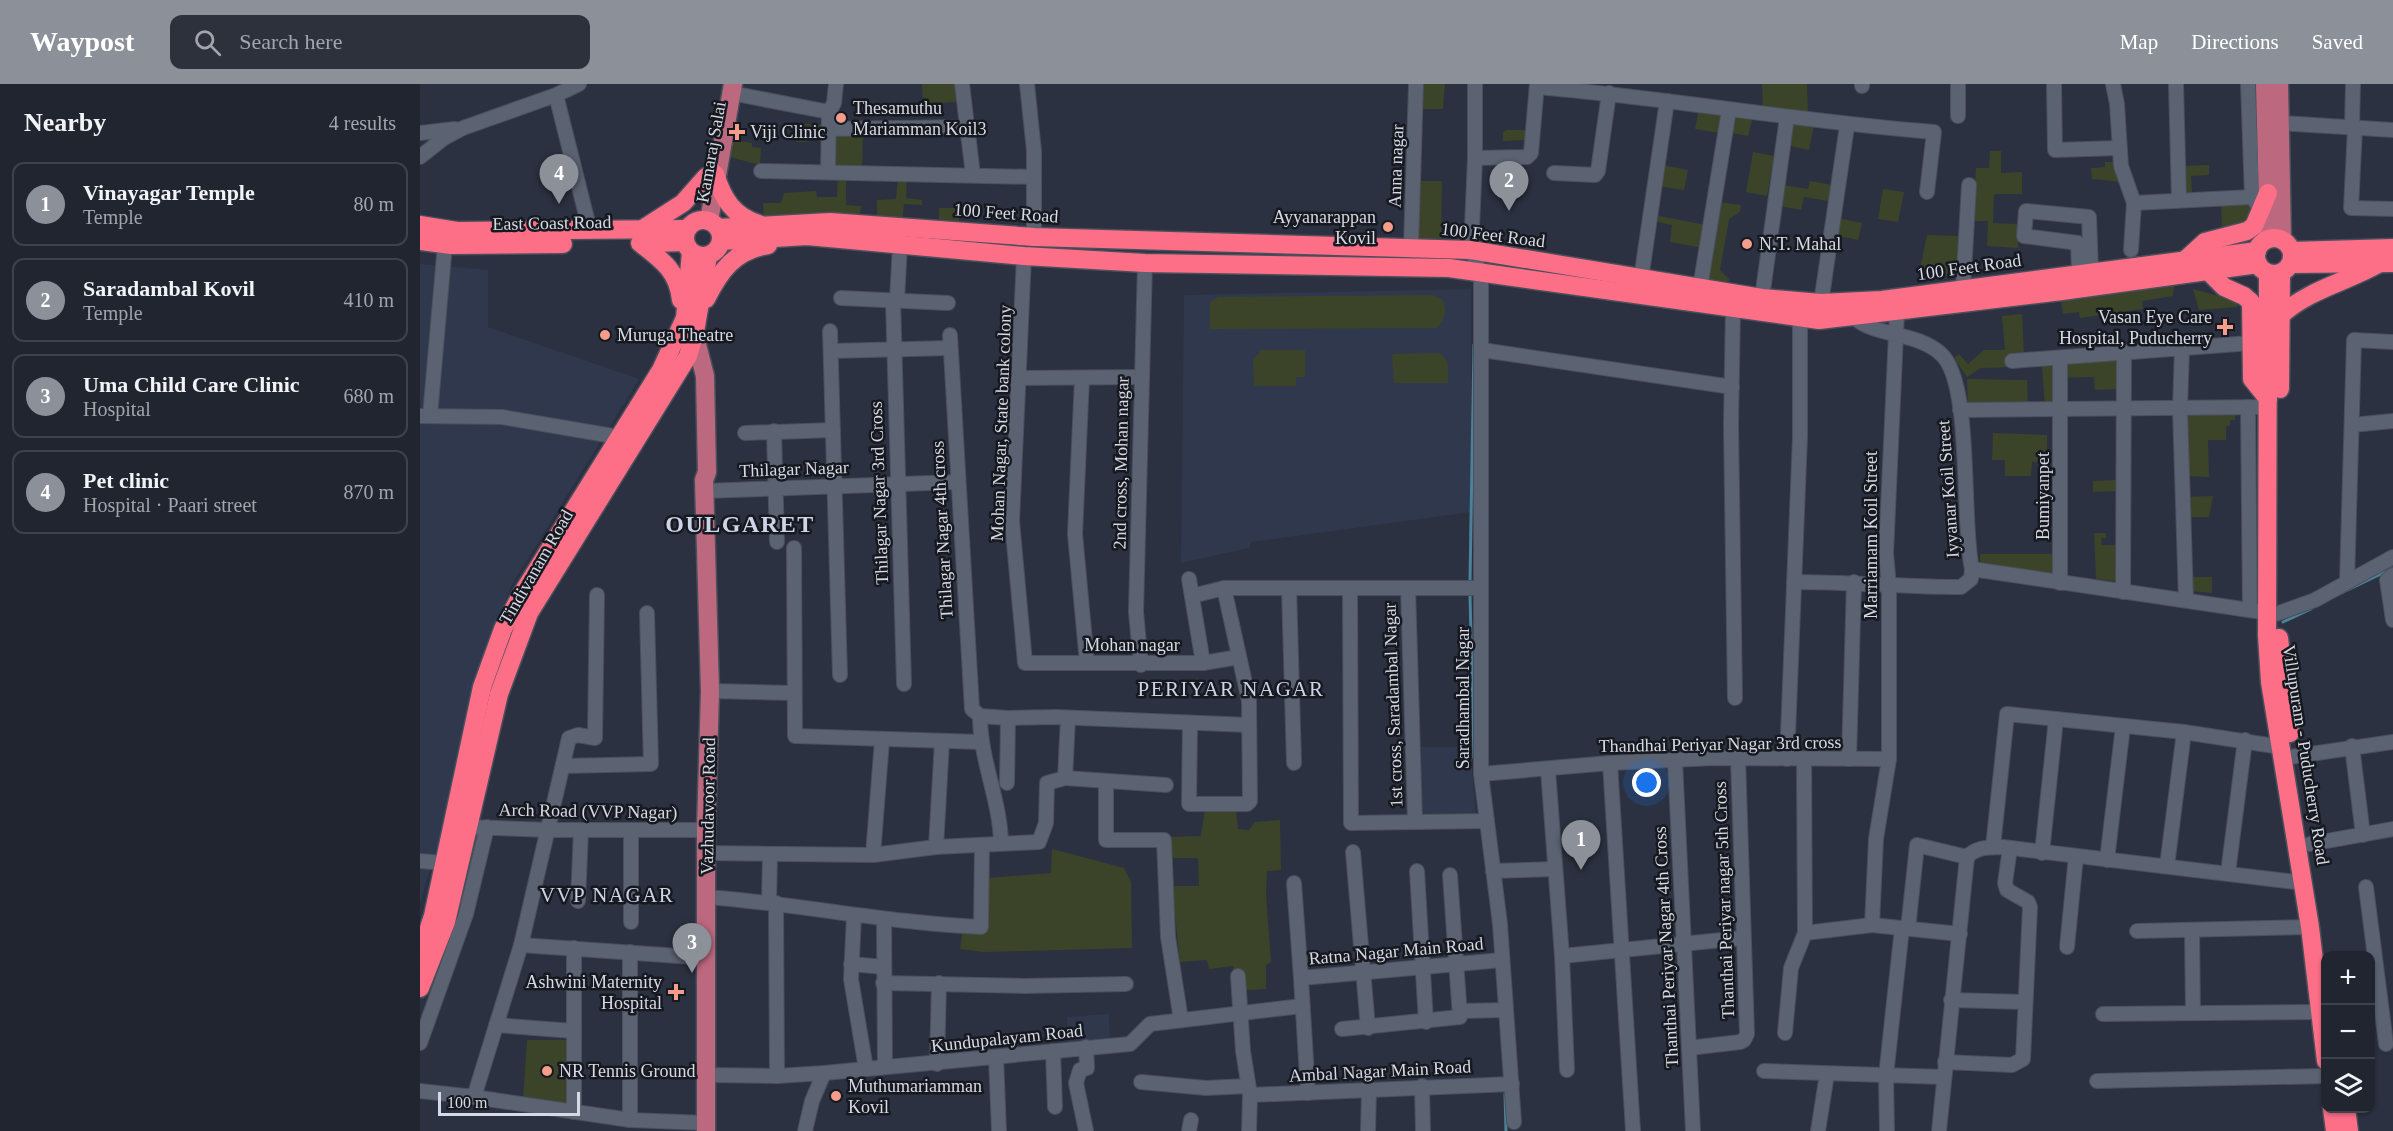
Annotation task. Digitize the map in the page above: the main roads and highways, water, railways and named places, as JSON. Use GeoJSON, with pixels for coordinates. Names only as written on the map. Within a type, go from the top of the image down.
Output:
{"type":"FeatureCollection","features":[{"type":"Feature","properties":{"kind":"highway"},"geometry":{"type":"LineString","coordinates":[[690,324],[681,307],[675,275],[667,263],[640,237],[683,202],[710,176],[731,209],[747,220],[760,224]]}},
{"type":"Feature","properties":{"kind":"highway"},"geometry":{"type":"LineString","coordinates":[[2183,262],[2205,242],[2247,231],[2254,226],[2260,199]]}},
{"type":"Feature","properties":{"kind":"highway","name":"100 Feet Road"},"geometry":{"type":"LineString","coordinates":[[702,236],[760,224],[830,222],[1034,237],[1471,250],[1762,298],[1821,303],[1882,300],[2085,272],[2183,262],[2275,257]]}},
{"type":"Feature","properties":{"kind":"highway","name":"East Coast Road"},"geometry":{"type":"LineString","coordinates":[[420,225],[457,231],[590,231],[640,237]]}},
{"type":"Feature","properties":{"kind":"highway","name":"100 Feet Road"},"geometry":{"type":"LineString","coordinates":[[702,236],[807,236],[1024,256],[1145,263],[1449,268],[1819,320],[1897,312],[2208,271],[2275,257]]}},
{"type":"Feature","properties":{"kind":"highway","name":"East Coast Road"},"geometry":{"type":"LineString","coordinates":[[420,241],[445,244],[702,236]]}},
{"type":"Feature","properties":{"kind":"highway","name":"Tindivanam Road"},"geometry":{"type":"LineString","coordinates":[[420,988],[446,922],[453,863],[478,827],[499,694],[529,613],[688,356],[702,236]]}},
{"type":"Feature","properties":{"kind":"highway"},"geometry":{"type":"LineString","coordinates":[[420,954],[453,863],[482,687],[503,630],[553,542],[690,324],[715,280],[737,257],[754,247],[793,242],[807,236]]}},
{"type":"Feature","properties":{"kind":"highway"},"geometry":{"type":"LineString","coordinates":[[2275,257],[2393,248]]}},
{"type":"Feature","properties":{"kind":"highway"},"geometry":{"type":"LineString","coordinates":[[2275,257],[2387,263]]}},
{"type":"Feature","properties":{"kind":"highway"},"geometry":{"type":"LineString","coordinates":[[2264,612],[2281,315],[2275,257]]}},
{"type":"Feature","properties":{"kind":"highway"},"geometry":{"type":"LineString","coordinates":[[2275,257],[2268,403],[2264,612],[2285,754],[2310,844],[2324,951]]}},
{"type":"Feature","properties":{"kind":"highway"},"geometry":{"type":"LineString","coordinates":[[2281,315],[2295,302],[2387,263]]}},
{"type":"Feature","properties":{"kind":"highway"},"geometry":{"type":"LineString","coordinates":[[2208,271],[2224,287],[2244,296],[2251,302],[2252,379],[2268,403]]}},
{"type":"Feature","properties":{"kind":"highway","name":"Villupuram - Puducherry Road"},"geometry":{"type":"LineString","coordinates":[[2285,754],[2321,1020]]}},
{"type":"Feature","properties":{"kind":"highway"},"geometry":{"type":"LineString","coordinates":[[2332,1113],[2335,1131]]}},
{"type":"Feature","properties":{"kind":"highway"},"geometry":{"type":"LineString","coordinates":[[2347,1113],[2349,1131]]}},
{"type":"Feature","properties":{"kind":"main road"},"geometry":{"type":"LineString","coordinates":[[2265,84],[2260,199],[2275,257]]}},
{"type":"Feature","properties":{"kind":"main road"},"geometry":{"type":"LineString","coordinates":[[2275,257],[2280,123],[2279,84]]}},
{"type":"Feature","properties":{"kind":"main road","name":"Kamaraj Salai"},"geometry":{"type":"LineString","coordinates":[[702,236],[710,176],[729,87]]}},
{"type":"Feature","properties":{"kind":"main road","name":"Vazhudavoor Road"},"geometry":{"type":"LineString","coordinates":[[690,324],[700,364],[697,377],[699,472],[704,486],[710,691],[706,830],[706,1127]]}},
{"type":"Feature","properties":{"kind":"waterway"},"geometry":{"type":"LineString","coordinates":[[1470,580],[1474,345]]}},
{"type":"Feature","properties":{"kind":"waterway"},"geometry":{"type":"LineString","coordinates":[[2335,596],[2393,568]]}},
{"type":"Feature","properties":{"kind":"waterway"},"geometry":{"type":"LineString","coordinates":[[1470,596],[1474,758]]}},
{"type":"Feature","properties":{"kind":"waterway"},"geometry":{"type":"LineString","coordinates":[[2283,622],[2311,609]]}},
{"type":"Feature","properties":{"kind":"waterway"},"geometry":{"type":"LineString","coordinates":[[1505,1094],[1506,1131]]}},
{"type":"Feature","properties":{"kind":"place","name":"Thesamuthu Mariamman Koil3"},"geometry":{"type":"Point","coordinates":[841,118]}},
{"type":"Feature","properties":{"kind":"place","name":"Viji Clinic"},"geometry":{"type":"Point","coordinates":[737,132]}},
{"type":"Feature","properties":{"kind":"place","name":"Pet clinic"},"geometry":{"type":"Point","coordinates":[559,204]}},
{"type":"Feature","properties":{"kind":"place","name":"Saradambal Kovil"},"geometry":{"type":"Point","coordinates":[1509,211]}},
{"type":"Feature","properties":{"kind":"place","name":"Ayyanarappan Kovil"},"geometry":{"type":"Point","coordinates":[1388,227]}},
{"type":"Feature","properties":{"kind":"place","name":"N.T. Mahal"},"geometry":{"type":"Point","coordinates":[1747,244]}},
{"type":"Feature","properties":{"kind":"place","name":"Vasan Eye Care Hospital, Puducherry"},"geometry":{"type":"Point","coordinates":[2225,327]}},
{"type":"Feature","properties":{"kind":"place","name":"Muruga Theatre"},"geometry":{"type":"Point","coordinates":[605,335]}},
{"type":"Feature","properties":{"kind":"place","name":"Vinayagar Temple"},"geometry":{"type":"Point","coordinates":[1581,870]}},
{"type":"Feature","properties":{"kind":"place","name":"Uma Child Care Clinic"},"geometry":{"type":"Point","coordinates":[692,973]}},
{"type":"Feature","properties":{"kind":"place","name":"Ashwini Maternity Hospital"},"geometry":{"type":"Point","coordinates":[676,992]}},
{"type":"Feature","properties":{"kind":"place","name":"NR Tennis Ground"},"geometry":{"type":"Point","coordinates":[547,1071]}},
{"type":"Feature","properties":{"kind":"place","name":"Muthumariamman Kovil"},"geometry":{"type":"Point","coordinates":[836,1096]}},
{"type":"Feature","properties":{"kind":"district","name":"OULGARET"},"geometry":{"type":"Point","coordinates":[740,524]}},
{"type":"Feature","properties":{"kind":"district","name":"PERIYAR NAGAR"},"geometry":{"type":"Point","coordinates":[1231,689]}},
{"type":"Feature","properties":{"kind":"district","name":"VVP NAGAR"},"geometry":{"type":"Point","coordinates":[607,895]}}]}
